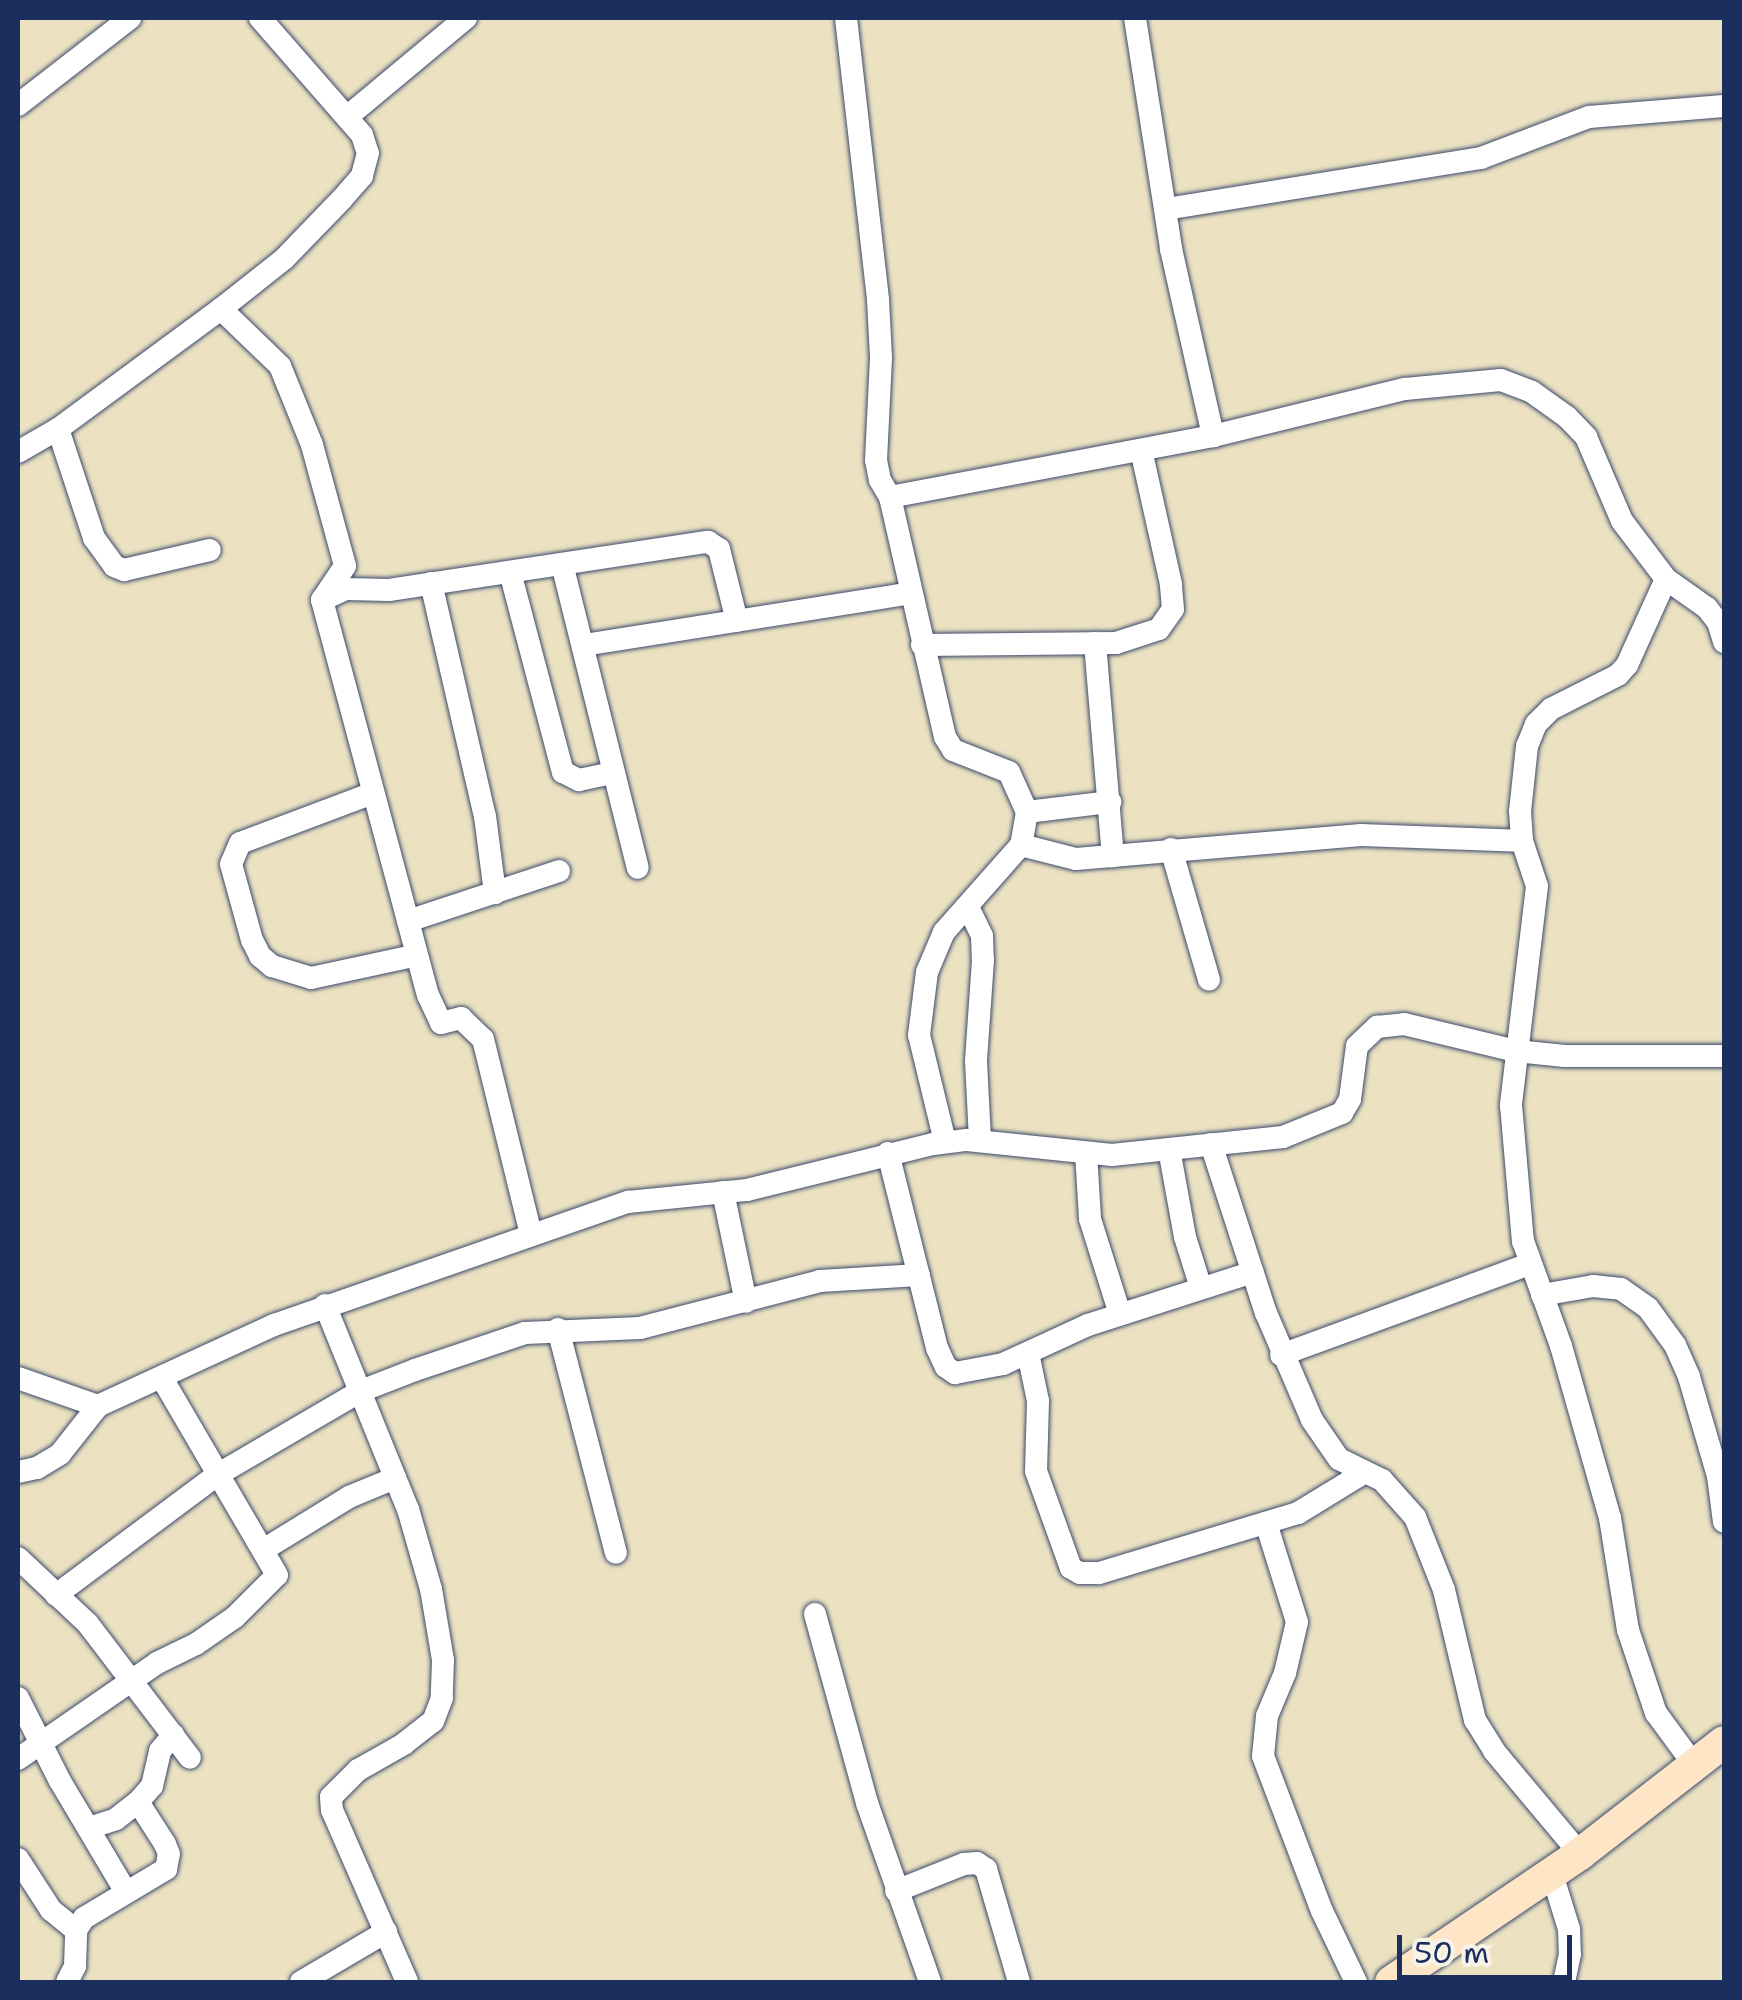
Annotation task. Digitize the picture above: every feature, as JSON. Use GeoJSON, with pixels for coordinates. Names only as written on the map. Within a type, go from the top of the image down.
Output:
{"type":"FeatureCollection","features":[{"type":"Feature","properties":{"kind":"main road"},"geometry":{"type":"LineString","coordinates":[[1391,1982],[1580,1854],[1724,1742]]}},
{"type":"Feature","properties":{"kind":"street"},"geometry":{"type":"LineString","coordinates":[[18,105],[130,18]]}},
{"type":"Feature","properties":{"kind":"street"},"geometry":{"type":"LineString","coordinates":[[18,452],[58,429],[222,309],[284,259],[362,176],[368,152],[362,135],[263,18]]}},
{"type":"Feature","properties":{"kind":"street"},"geometry":{"type":"LineString","coordinates":[[347,117],[466,18]]}},
{"type":"Feature","properties":{"kind":"street"},"geometry":{"type":"LineString","coordinates":[[846,18],[878,300],[881,358],[876,460],[890,497],[940,720],[952,750],[1010,772],[1028,812],[1021,845],[936,944],[920,1004],[919,1035],[945,1142]]}},
{"type":"Feature","properties":{"kind":"street"},"geometry":{"type":"LineString","coordinates":[[1134,18],[1166,209],[1213,436]]}},
{"type":"Feature","properties":{"kind":"street"},"geometry":{"type":"LineString","coordinates":[[1166,209],[1481,158],[1590,117],[1724,106]]}},
{"type":"Feature","properties":{"kind":"street"},"geometry":{"type":"LineString","coordinates":[[222,309],[280,366],[312,445],[346,577]]}},
{"type":"Feature","properties":{"kind":"street"},"geometry":{"type":"LineString","coordinates":[[890,497],[1213,436],[1405,389],[1501,380],[1532,392],[1567,416],[1586,438],[1622,522],[1666,580],[1707,608],[1718,622],[1724,642]]}},
{"type":"Feature","properties":{"kind":"street"},"geometry":{"type":"LineString","coordinates":[[58,429],[94,538],[114,566],[124,570],[210,550]]}},
{"type":"Feature","properties":{"kind":"street"},"geometry":{"type":"LineString","coordinates":[[922,645],[1095,644],[1142,638],[1159,629],[1173,609],[1140,450]]}},
{"type":"Feature","properties":{"kind":"street"},"geometry":{"type":"LineString","coordinates":[[531,1234],[483,1039],[461,1018],[441,1022],[433,1012],[322,600],[346,577],[430,584],[713,544],[722,558],[736,621]]}},
{"type":"Feature","properties":{"kind":"street"},"geometry":{"type":"LineString","coordinates":[[562,564],[638,868]]}},
{"type":"Feature","properties":{"kind":"street"},"geometry":{"type":"LineString","coordinates":[[510,572],[564,772],[579,780],[612,773]]}},
{"type":"Feature","properties":{"kind":"street"},"geometry":{"type":"LineString","coordinates":[[1666,580],[1627,666],[1618,675],[1551,709],[1536,724],[1526,746],[1520,812],[1522,841],[1538,886],[1511,1105],[1517,1208],[1530,1264],[1610,1518],[1628,1630],[1656,1713],[1695,1766]]}},
{"type":"Feature","properties":{"kind":"street"},"geometry":{"type":"LineString","coordinates":[[430,584],[484,816],[495,893]]}},
{"type":"Feature","properties":{"kind":"street"},"geometry":{"type":"LineString","coordinates":[[584,645],[911,592]]}},
{"type":"Feature","properties":{"kind":"street"},"geometry":{"type":"LineString","coordinates":[[1095,644],[1113,856]]}},
{"type":"Feature","properties":{"kind":"street"},"geometry":{"type":"LineString","coordinates":[[373,793],[240,843],[231,864],[236,883],[260,956],[291,976],[334,976],[417,956]]}},
{"type":"Feature","properties":{"kind":"street"},"geometry":{"type":"LineString","coordinates":[[1028,812],[1110,802]]}},
{"type":"Feature","properties":{"kind":"street"},"geometry":{"type":"LineString","coordinates":[[1021,845],[1061,858],[1361,835],[1522,841]]}},
{"type":"Feature","properties":{"kind":"street"},"geometry":{"type":"LineString","coordinates":[[1171,849],[1209,980]]}},
{"type":"Feature","properties":{"kind":"street"},"geometry":{"type":"LineString","coordinates":[[408,921],[559,872]]}},
{"type":"Feature","properties":{"kind":"street"},"geometry":{"type":"LineString","coordinates":[[968,908],[982,936],[984,960],[976,1061],[980,1141]]}},
{"type":"Feature","properties":{"kind":"street"},"geometry":{"type":"LineString","coordinates":[[18,1472],[37,1468],[60,1454],[98,1406],[274,1324],[628,1202],[804,1179],[945,1142],[980,1141],[1086,1153],[1284,1137],[1342,1112],[1350,1099],[1356,1046],[1378,1027],[1404,1024],[1516,1051],[1566,1056],[1724,1056]]}},
{"type":"Feature","properties":{"kind":"street"},"geometry":{"type":"LineString","coordinates":[[1211,1144],[1281,1355],[1312,1420],[1339,1459],[1389,1486],[1415,1517],[1444,1590],[1475,1720],[1494,1752],[1580,1854]]}},
{"type":"Feature","properties":{"kind":"street"},"geometry":{"type":"LineString","coordinates":[[1169,1149],[1185,1236],[1201,1288]]}},
{"type":"Feature","properties":{"kind":"street"},"geometry":{"type":"LineString","coordinates":[[1086,1153],[1090,1219],[1120,1314]]}},
{"type":"Feature","properties":{"kind":"street"},"geometry":{"type":"LineString","coordinates":[[888,1154],[937,1348],[946,1366],[955,1373],[979,1370],[1120,1314],[1253,1272]]}},
{"type":"Feature","properties":{"kind":"street"},"geometry":{"type":"LineString","coordinates":[[722,1192],[746,1302]]}},
{"type":"Feature","properties":{"kind":"street"},"geometry":{"type":"LineString","coordinates":[[1281,1355],[1530,1264]]}},
{"type":"Feature","properties":{"kind":"street"},"geometry":{"type":"LineString","coordinates":[[56,1595],[217,1474],[361,1391],[486,1345],[558,1328],[640,1328],[820,1281],[919,1275]]}},
{"type":"Feature","properties":{"kind":"street"},"geometry":{"type":"LineString","coordinates":[[1542,1295],[1607,1288],[1621,1290],[1648,1308],[1675,1345],[1689,1378],[1718,1476],[1724,1522]]}},
{"type":"Feature","properties":{"kind":"street"},"geometry":{"type":"LineString","coordinates":[[326,1306],[395,1478],[431,1589],[442,1660],[442,1698],[433,1721],[404,1744],[358,1770],[331,1798],[332,1810],[407,1982]]}},
{"type":"Feature","properties":{"kind":"street"},"geometry":{"type":"LineString","coordinates":[[558,1328],[616,1553]]}},
{"type":"Feature","properties":{"kind":"street"},"geometry":{"type":"LineString","coordinates":[[1028,1353],[1038,1401],[1036,1471],[1071,1568],[1080,1573],[1099,1573],[1298,1513],[1362,1474]]}},
{"type":"Feature","properties":{"kind":"street"},"geometry":{"type":"LineString","coordinates":[[18,1378],[98,1406]]}},
{"type":"Feature","properties":{"kind":"street"},"geometry":{"type":"LineString","coordinates":[[18,1759],[132,1679],[196,1644],[270,1585],[276,1574],[162,1378]]}},
{"type":"Feature","properties":{"kind":"street"},"geometry":{"type":"LineString","coordinates":[[263,1550],[349,1497],[395,1478]]}},
{"type":"Feature","properties":{"kind":"street"},"geometry":{"type":"LineString","coordinates":[[1266,1523],[1297,1622],[1285,1673],[1267,1716],[1264,1756],[1322,1911],[1356,1982]]}},
{"type":"Feature","properties":{"kind":"street"},"geometry":{"type":"LineString","coordinates":[[18,1558],[74,1608],[190,1758]]}},
{"type":"Feature","properties":{"kind":"street"},"geometry":{"type":"LineString","coordinates":[[815,1614],[896,1890],[930,1982]]}},
{"type":"Feature","properties":{"kind":"street"},"geometry":{"type":"LineString","coordinates":[[18,1698],[126,1892]]}},
{"type":"Feature","properties":{"kind":"street"},"geometry":{"type":"LineString","coordinates":[[89,1828],[116,1819],[138,1802],[157,1778],[160,1751],[173,1735]]}},
{"type":"Feature","properties":{"kind":"street"},"geometry":{"type":"LineString","coordinates":[[68,1982],[75,1966],[76,1930],[94,1910],[166,1869],[169,1854],[138,1802]]}},
{"type":"Feature","properties":{"kind":"street"},"geometry":{"type":"LineString","coordinates":[[18,1860],[51,1910],[76,1930]]}},
{"type":"Feature","properties":{"kind":"street"},"geometry":{"type":"LineString","coordinates":[[896,1890],[964,1864],[977,1863],[986,1869],[1019,1982]]}},
{"type":"Feature","properties":{"kind":"street"},"geometry":{"type":"LineString","coordinates":[[1552,1874],[1569,1929],[1570,1954],[1564,1982]]}},
{"type":"Feature","properties":{"kind":"street"},"geometry":{"type":"LineString","coordinates":[[301,1982],[386,1932]]}}]}
